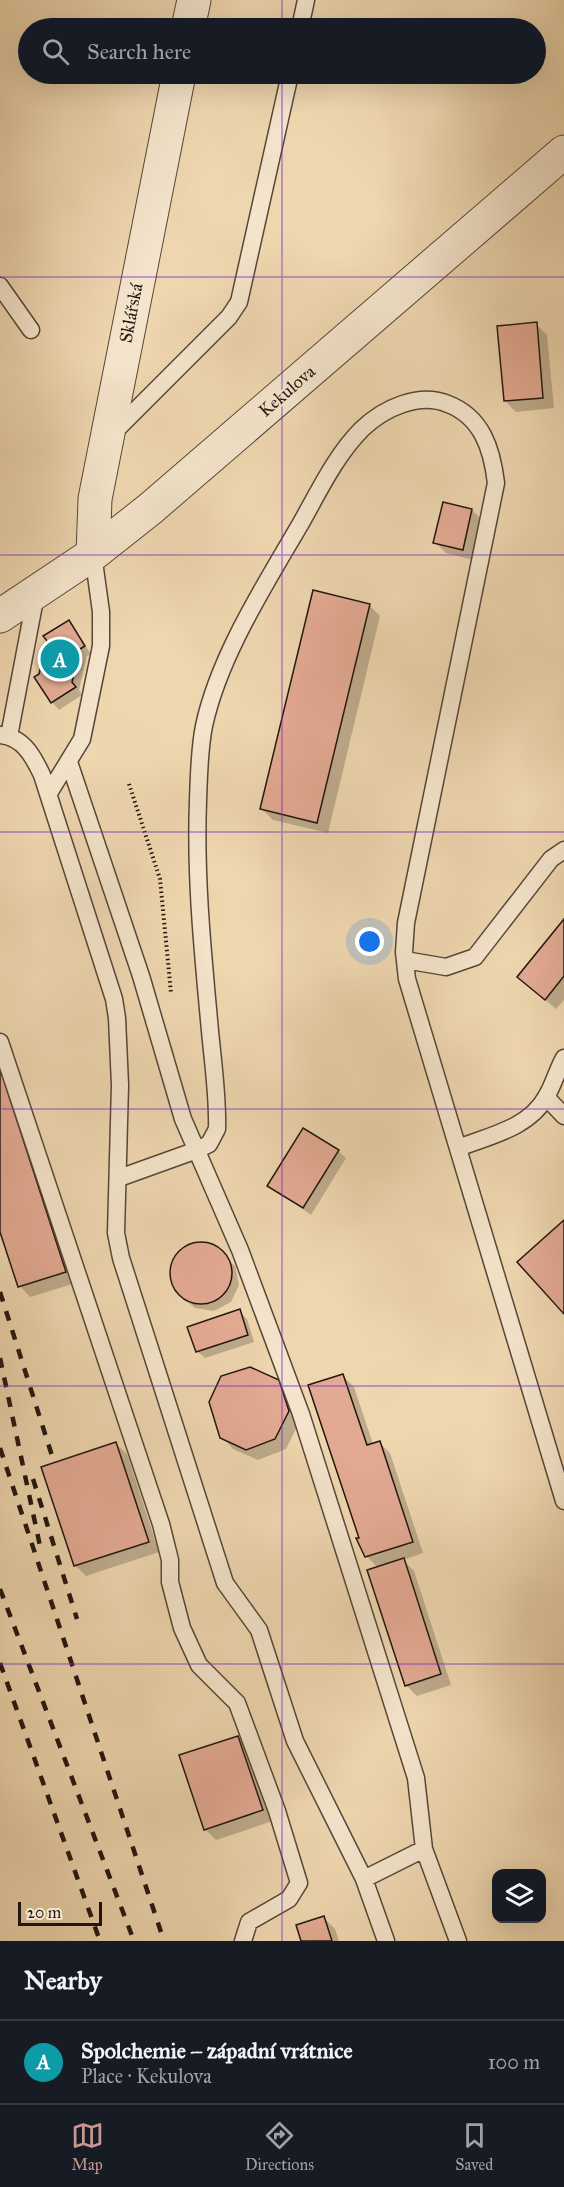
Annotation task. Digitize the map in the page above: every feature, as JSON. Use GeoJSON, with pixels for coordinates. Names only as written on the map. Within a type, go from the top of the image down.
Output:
{"type":"FeatureCollection","features":[{"type":"Feature","properties":{"kind":"street"},"geometry":{"type":"LineString","coordinates":[[190,18],[194,0]]}},
{"type":"Feature","properties":{"kind":"street","name":"Sklářská"},"geometry":{"type":"LineString","coordinates":[[93,554],[95,499],[177,84]]}},
{"type":"Feature","properties":{"kind":"street","name":"Kekulova"},"geometry":{"type":"LineString","coordinates":[[0,616],[93,554],[150,509],[564,152]]}},
{"type":"Feature","properties":{"kind":"lane"},"geometry":{"type":"LineString","coordinates":[[302,18],[306,0]]}},
{"type":"Feature","properties":{"kind":"lane"},"geometry":{"type":"LineString","coordinates":[[106,440],[236,309],[242,291],[288,84]]}},
{"type":"Feature","properties":{"kind":"lane"},"geometry":{"type":"LineString","coordinates":[[0,286],[30,330]]}},
{"type":"Feature","properties":{"kind":"lane"},"geometry":{"type":"LineString","coordinates":[[119,1178],[197,1150],[214,1138],[218,1116],[196,854],[200,762],[204,726],[213,698],[257,598],[340,457],[362,429],[385,412],[403,404],[424,400],[443,402],[460,408],[475,421],[493,462],[496,483],[406,923],[405,960],[407,979],[564,1502]]}},
{"type":"Feature","properties":{"kind":"lane"},"geometry":{"type":"LineString","coordinates":[[49,793],[82,739],[101,646],[101,612],[93,554]]}},
{"type":"Feature","properties":{"kind":"lane"},"geometry":{"type":"LineString","coordinates":[[36,593],[5,735],[25,747],[34,758],[49,793],[114,999],[119,1050],[119,1178],[116,1233],[121,1258],[225,1583],[259,1630],[295,1741],[363,1879],[386,1941]]}},
{"type":"Feature","properties":{"kind":"lane"},"geometry":{"type":"LineString","coordinates":[[69,762],[141,976],[183,1119],[240,1250],[301,1413],[416,1778],[424,1849],[459,1941]]}},
{"type":"Feature","properties":{"kind":"lane"},"geometry":{"type":"LineString","coordinates":[[405,960],[447,967],[475,957],[551,859],[564,850]]}},
{"type":"Feature","properties":{"kind":"lane"},"geometry":{"type":"LineString","coordinates":[[0,1042],[160,1524],[170,1560],[170,1582],[182,1628],[199,1665],[237,1702],[277,1811],[299,1883],[289,1899],[249,1922],[243,1941]]}},
{"type":"Feature","properties":{"kind":"lane"},"geometry":{"type":"LineString","coordinates":[[458,1148],[519,1124],[535,1112],[546,1097],[564,1058]]}},
{"type":"Feature","properties":{"kind":"lane"},"geometry":{"type":"LineString","coordinates":[[546,1097],[564,1116]]}},
{"type":"Feature","properties":{"kind":"lane"},"geometry":{"type":"LineString","coordinates":[[363,1879],[424,1849]]}},
{"type":"Feature","properties":{"kind":"path"},"geometry":{"type":"LineString","coordinates":[[129,783],[160,879],[172,999]]}},
{"type":"Feature","properties":{"kind":"building"},"geometry":{"type":"Polygon","coordinates":[[[537,322],[543,398],[504,401],[497,326],[537,322]]]}},
{"type":"Feature","properties":{"kind":"building"},"geometry":{"type":"Polygon","coordinates":[[[443,502],[472,509],[463,550],[433,543],[443,502]]]}},
{"type":"Feature","properties":{"kind":"building"},"geometry":{"type":"Polygon","coordinates":[[[313,590],[370,604],[317,823],[260,809],[313,590]]]}},
{"type":"Feature","properties":{"kind":"building"},"geometry":{"type":"Polygon","coordinates":[[[69,620],[85,646],[80,649],[72,682],[76,687],[51,703],[34,677],[39,674],[47,641],[43,636],[69,620]]]}},
{"type":"Feature","properties":{"kind":"building"},"geometry":{"type":"Polygon","coordinates":[[[564,919],[564,976],[545,1000],[517,977],[564,919]]]}},
{"type":"Feature","properties":{"kind":"building"},"geometry":{"type":"Polygon","coordinates":[[[0,1068],[66,1272],[18,1287],[0,1232],[0,1068]]]}},
{"type":"Feature","properties":{"kind":"building"},"geometry":{"type":"Polygon","coordinates":[[[303,1128],[339,1150],[303,1208],[267,1186],[303,1128]]]}},
{"type":"Feature","properties":{"kind":"building"},"geometry":{"type":"Polygon","coordinates":[[[564,1220],[564,1314],[517,1262],[564,1220]]]}},
{"type":"Feature","properties":{"kind":"building"},"geometry":{"type":"Polygon","coordinates":[[[201,1242],[213,1244],[223,1251],[230,1261],[232,1273],[230,1285],[223,1295],[213,1302],[201,1304],[189,1302],[179,1295],[172,1285],[170,1273],[172,1261],[179,1251],[189,1244],[201,1242]]]}},
{"type":"Feature","properties":{"kind":"building"},"geometry":{"type":"Polygon","coordinates":[[[240,1309],[248,1335],[196,1352],[187,1327],[240,1309]]]}},
{"type":"Feature","properties":{"kind":"building"},"geometry":{"type":"Polygon","coordinates":[[[250,1367],[279,1380],[289,1411],[275,1439],[246,1450],[220,1438],[209,1402],[221,1376],[250,1367]]]}},
{"type":"Feature","properties":{"kind":"building"},"geometry":{"type":"Polygon","coordinates":[[[343,1374],[367,1445],[380,1441],[413,1542],[365,1557],[356,1538],[359,1538],[308,1385],[343,1374]]]}},
{"type":"Feature","properties":{"kind":"building"},"geometry":{"type":"Polygon","coordinates":[[[116,1442],[149,1542],[74,1566],[41,1467],[116,1442]]]}},
{"type":"Feature","properties":{"kind":"building"},"geometry":{"type":"Polygon","coordinates":[[[404,1558],[441,1674],[405,1686],[367,1570],[404,1558]]]}},
{"type":"Feature","properties":{"kind":"building"},"geometry":{"type":"Polygon","coordinates":[[[238,1736],[263,1810],[204,1830],[179,1755],[238,1736]]]}},
{"type":"Feature","properties":{"kind":"building"},"geometry":{"type":"Polygon","coordinates":[[[324,1916],[332,1941],[301,1941],[296,1925],[324,1916]]]}},
{"type":"Feature","properties":{"kind":"railway"},"geometry":{"type":"LineString","coordinates":[[0,1292],[54,1462]]}},
{"type":"Feature","properties":{"kind":"railway"},"geometry":{"type":"LineString","coordinates":[[0,1358],[40,1546]]}},
{"type":"Feature","properties":{"kind":"railway"},"geometry":{"type":"LineString","coordinates":[[0,1448],[164,1941]]}},
{"type":"Feature","properties":{"kind":"railway"},"geometry":{"type":"LineString","coordinates":[[33,1479],[77,1619]]}},
{"type":"Feature","properties":{"kind":"railway"},"geometry":{"type":"LineString","coordinates":[[0,1589],[134,1941]]}},
{"type":"Feature","properties":{"kind":"railway"},"geometry":{"type":"LineString","coordinates":[[0,1663],[100,1941]]}},
{"type":"Feature","properties":{"kind":"place","name":"Spolchemie – západní vrátnice"},"geometry":{"type":"Point","coordinates":[60,659]}}]}
